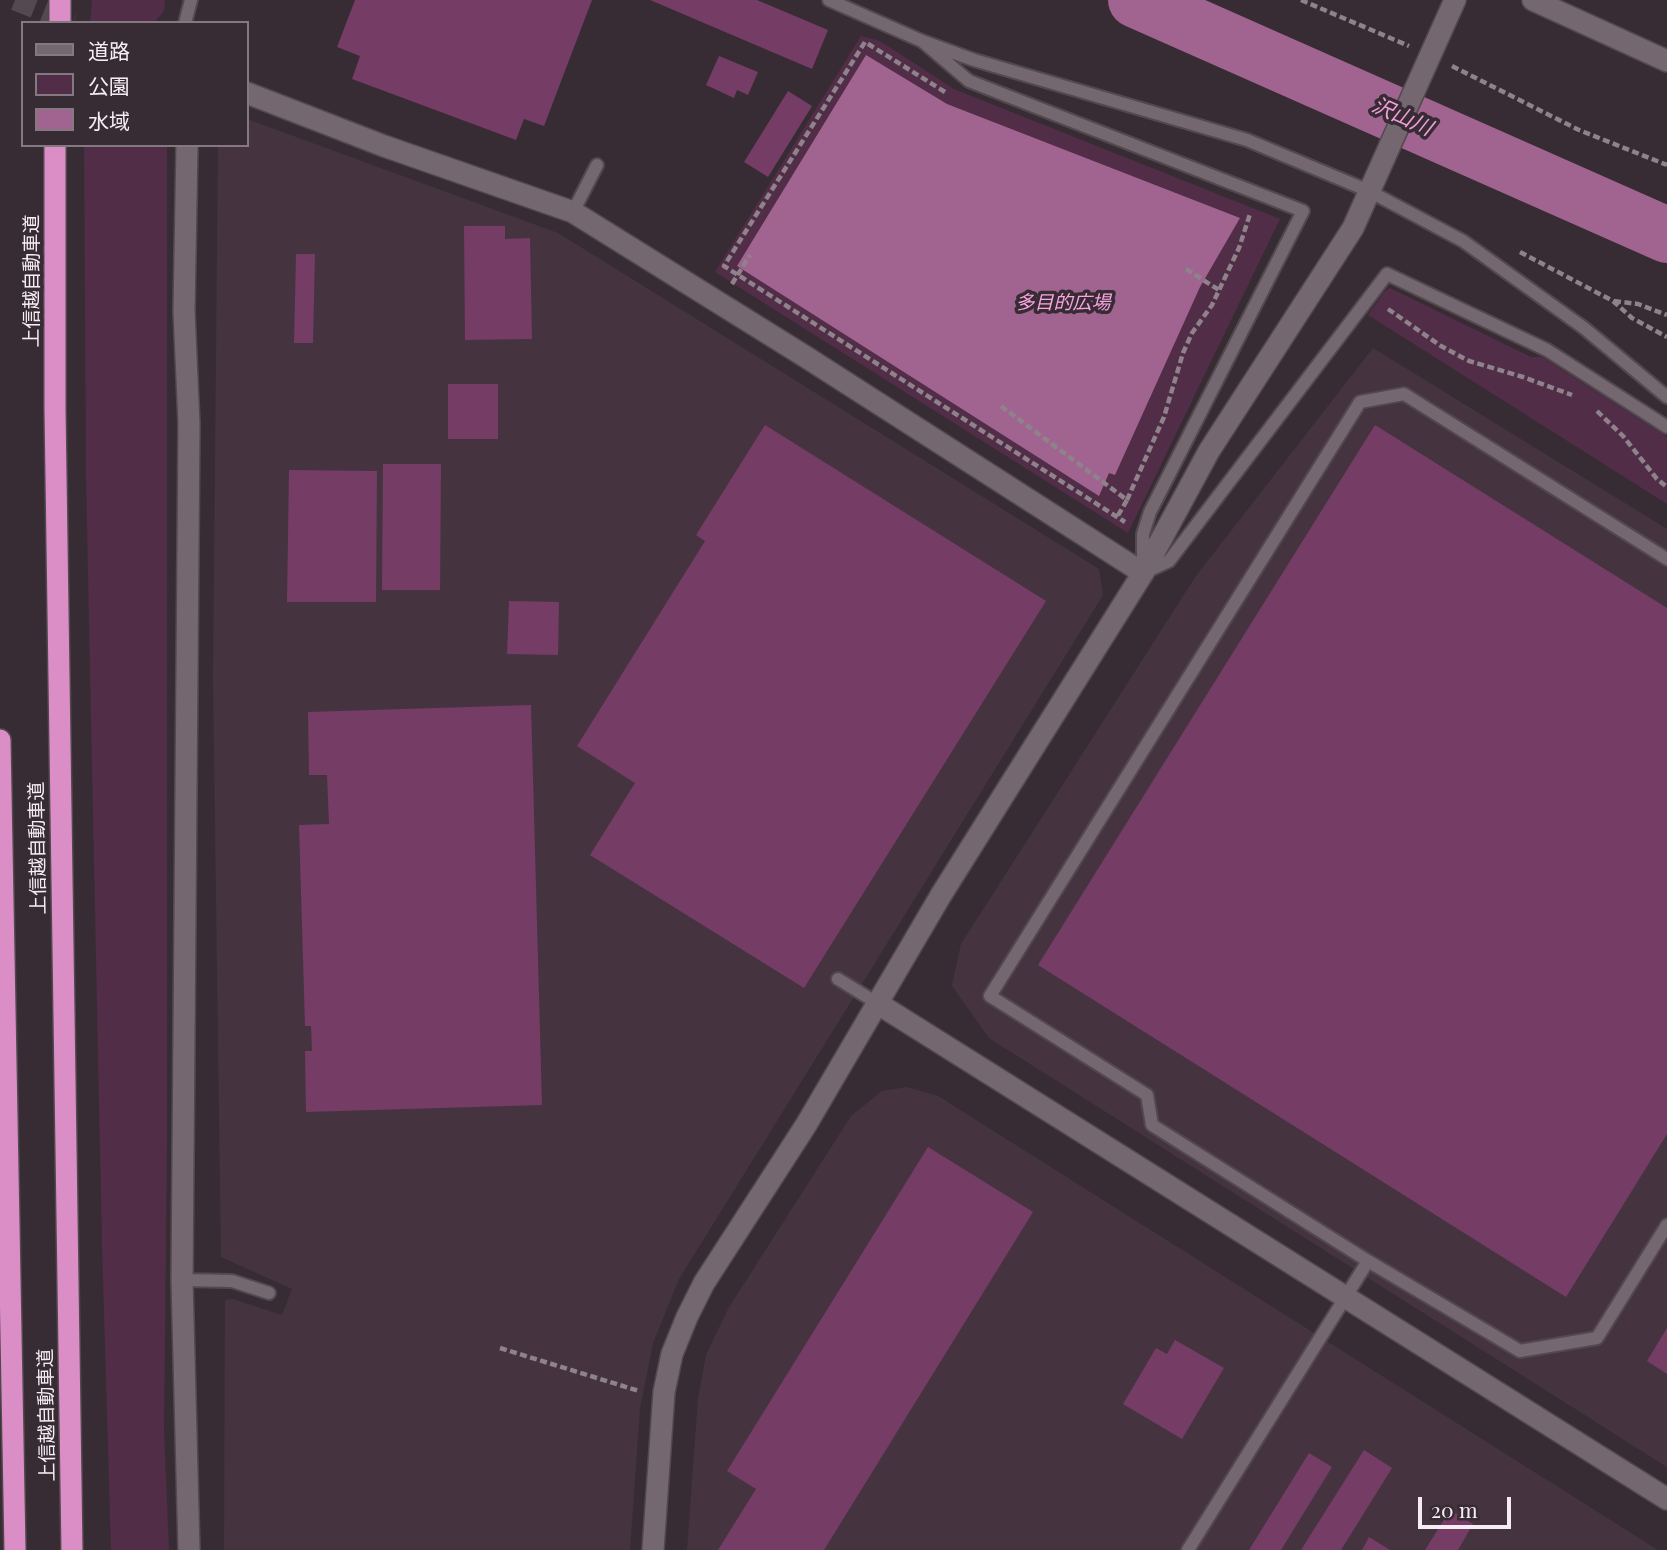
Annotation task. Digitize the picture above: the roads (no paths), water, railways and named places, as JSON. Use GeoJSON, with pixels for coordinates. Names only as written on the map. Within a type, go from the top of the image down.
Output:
{"type":"FeatureCollection","features":[{"type":"Feature","properties":{"kind":"highway"},"geometry":{"type":"LineString","coordinates":[[60,0],[60,21]]}},
{"type":"Feature","properties":{"kind":"highway","name":"上信越自動車道"},"geometry":{"type":"LineString","coordinates":[[55,147],[55,409],[72,1550]]}},
{"type":"Feature","properties":{"kind":"highway","name":"上信越自動車道"},"geometry":{"type":"LineString","coordinates":[[0,740],[15,1550]]}},
{"type":"Feature","properties":{"kind":"street"},"geometry":{"type":"LineString","coordinates":[[653,1550],[664,1399],[672,1354],[704,1283],[806,1125],[941,895],[1143,573],[1209,451],[1353,228],[1455,0]]}},
{"type":"Feature","properties":{"kind":"street"},"geometry":{"type":"LineString","coordinates":[[1533,0],[1667,61]]}},
{"type":"Feature","properties":{"kind":"street"},"geometry":{"type":"LineString","coordinates":[[248,93],[384,146],[573,212],[806,357],[1143,573]]}},
{"type":"Feature","properties":{"kind":"street"},"geometry":{"type":"LineString","coordinates":[[187,147],[184,312],[189,424],[182,1280],[189,1550]]}},
{"type":"Feature","properties":{"kind":"street"},"geometry":{"type":"LineString","coordinates":[[877,1003],[1667,1499]]}},
{"type":"Feature","properties":{"kind":"lane"},"geometry":{"type":"LineString","coordinates":[[186,21],[191,0]]}},
{"type":"Feature","properties":{"kind":"lane"},"geometry":{"type":"LineString","coordinates":[[829,0],[922,41],[974,60],[1247,140],[1373,183],[1462,241],[1584,328],[1667,397]]}},
{"type":"Feature","properties":{"kind":"lane"},"geometry":{"type":"LineString","coordinates":[[922,41],[969,81],[1303,211],[1150,512],[1143,534],[1143,573],[1169,561],[1387,274],[1548,350],[1667,426]]}},
{"type":"Feature","properties":{"kind":"lane"},"geometry":{"type":"LineString","coordinates":[[573,212],[597,165]]}},
{"type":"Feature","properties":{"kind":"lane"},"geometry":{"type":"LineString","coordinates":[[1667,559],[1404,394],[1360,402],[990,996],[1147,1095],[1152,1125],[1368,1261],[1520,1351],[1597,1338],[1667,1225]]}},
{"type":"Feature","properties":{"kind":"lane"},"geometry":{"type":"LineString","coordinates":[[838,979],[877,1003]]}},
{"type":"Feature","properties":{"kind":"lane"},"geometry":{"type":"LineString","coordinates":[[1188,1550],[1368,1261]]}},
{"type":"Feature","properties":{"kind":"lane"},"geometry":{"type":"LineString","coordinates":[[182,1280],[232,1281],[269,1293]]}},
{"type":"Feature","properties":{"kind":"water","name":"多目的広場"},"geometry":{"type":"Polygon","coordinates":[[[866,55],[947,104],[1240,218],[1200,287],[1115,475],[1109,473],[1099,496],[737,266],[866,55]]]}},
{"type":"Feature","properties":{"kind":"waterway","name":"沢山川"},"geometry":{"type":"LineString","coordinates":[[1136,0],[1667,235]]}},
{"type":"Feature","properties":{"kind":"tunnel"},"geometry":{"type":"LineString","coordinates":[[15,0],[68,21]]}}]}
